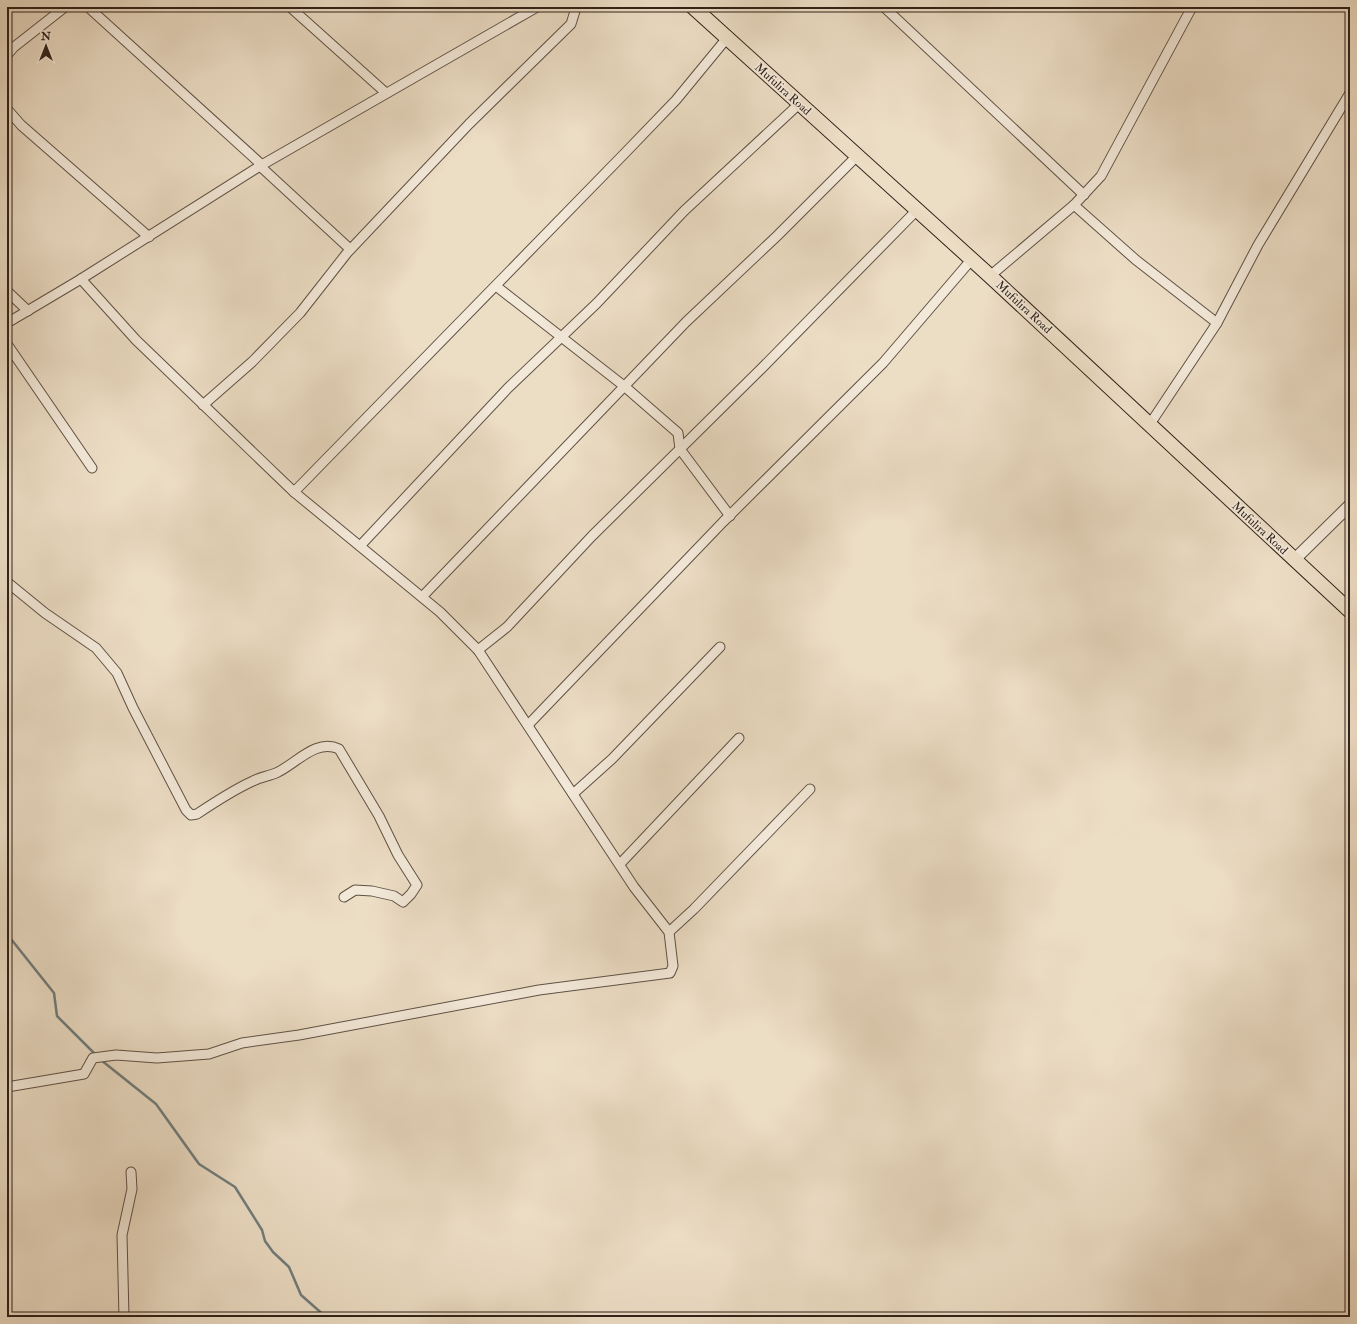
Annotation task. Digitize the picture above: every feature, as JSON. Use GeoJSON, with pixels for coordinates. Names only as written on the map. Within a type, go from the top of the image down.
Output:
{"type":"FeatureCollection","features":[{"type":"Feature","properties":{"kind":"main road","name":"Mufulira Road"},"geometry":{"type":"LineString","coordinates":[[693,7],[972,259],[1350,611]]}},
{"type":"Feature","properties":{"kind":"street"},"geometry":{"type":"LineString","coordinates":[[7,55],[14,47],[65,7]]}},
{"type":"Feature","properties":{"kind":"street"},"geometry":{"type":"LineString","coordinates":[[88,7],[261,165],[350,249]]}},
{"type":"Feature","properties":{"kind":"street"},"geometry":{"type":"LineString","coordinates":[[290,7],[386,93]]}},
{"type":"Feature","properties":{"kind":"street"},"geometry":{"type":"LineString","coordinates":[[7,323],[81,279],[261,165],[537,7]]}},
{"type":"Feature","properties":{"kind":"street"},"geometry":{"type":"LineString","coordinates":[[203,405],[252,362],[300,313],[350,249],[469,124],[571,24],[575,11],[573,7]]}},
{"type":"Feature","properties":{"kind":"street"},"geometry":{"type":"LineString","coordinates":[[884,7],[1084,195]]}},
{"type":"Feature","properties":{"kind":"street"},"geometry":{"type":"LineString","coordinates":[[990,276],[1074,205],[1101,176],[1122,140],[1192,7]]}},
{"type":"Feature","properties":{"kind":"street"},"geometry":{"type":"LineString","coordinates":[[294,492],[676,100],[727,38]]}},
{"type":"Feature","properties":{"kind":"street"},"geometry":{"type":"LineString","coordinates":[[1150,424],[1217,323],[1258,245],[1350,93]]}},
{"type":"Feature","properties":{"kind":"street"},"geometry":{"type":"LineString","coordinates":[[360,546],[508,388],[597,303],[684,211],[799,104]]}},
{"type":"Feature","properties":{"kind":"street"},"geometry":{"type":"LineString","coordinates":[[7,109],[21,125],[148,237]]}},
{"type":"Feature","properties":{"kind":"street"},"geometry":{"type":"LineString","coordinates":[[422,597],[686,322],[777,236],[857,156]]}},
{"type":"Feature","properties":{"kind":"street"},"geometry":{"type":"LineString","coordinates":[[1074,205],[1136,260],[1217,323]]}},
{"type":"Feature","properties":{"kind":"street"},"geometry":{"type":"LineString","coordinates":[[478,650],[507,627],[592,536],[917,210]]}},
{"type":"Feature","properties":{"kind":"street"},"geometry":{"type":"LineString","coordinates":[[528,725],[730,516],[883,363],[972,259]]}},
{"type":"Feature","properties":{"kind":"street"},"geometry":{"type":"LineString","coordinates":[[7,1087],[84,1074],[90,1060],[98,1057],[116,1056],[157,1058],[209,1054],[242,1043],[299,1035],[539,990],[670,973],[673,966],[669,932],[620,864],[478,650],[440,612],[294,492],[136,340],[81,279]]}},
{"type":"Feature","properties":{"kind":"street"},"geometry":{"type":"LineString","coordinates":[[496,286],[624,386],[678,433],[680,449],[730,516]]}},
{"type":"Feature","properties":{"kind":"street"},"geometry":{"type":"LineString","coordinates":[[7,291],[28,311]]}},
{"type":"Feature","properties":{"kind":"street"},"geometry":{"type":"LineString","coordinates":[[7,344],[92,468]]}},
{"type":"Feature","properties":{"kind":"street"},"geometry":{"type":"LineString","coordinates":[[1294,560],[1350,505]]}},
{"type":"Feature","properties":{"kind":"street"},"geometry":{"type":"LineString","coordinates":[[7,582],[45,613],[96,648],[117,673],[150,741],[186,810],[191,815],[197,814],[232,790],[254,780],[277,773],[291,762],[316,749],[328,746],[339,749],[379,816],[398,855],[417,885],[403,902],[394,896],[372,891],[355,890],[344,897]]}},
{"type":"Feature","properties":{"kind":"street"},"geometry":{"type":"LineString","coordinates":[[573,794],[612,759],[720,647]]}},
{"type":"Feature","properties":{"kind":"street"},"geometry":{"type":"LineString","coordinates":[[620,864],[739,738]]}},
{"type":"Feature","properties":{"kind":"street"},"geometry":{"type":"LineString","coordinates":[[669,932],[694,909],[810,790]]}},
{"type":"Feature","properties":{"kind":"street"},"geometry":{"type":"LineString","coordinates":[[124,1317],[122,1235],[132,1190],[131,1172]]}},
{"type":"Feature","properties":{"kind":"waterway"},"geometry":{"type":"LineString","coordinates":[[7,934],[54,993],[57,1016],[96,1055]]}},
{"type":"Feature","properties":{"kind":"waterway"},"geometry":{"type":"LineString","coordinates":[[101,1060],[156,1104],[199,1164],[235,1187],[262,1230],[265,1241],[273,1252],[289,1267],[301,1295],[326,1317]]}}]}
